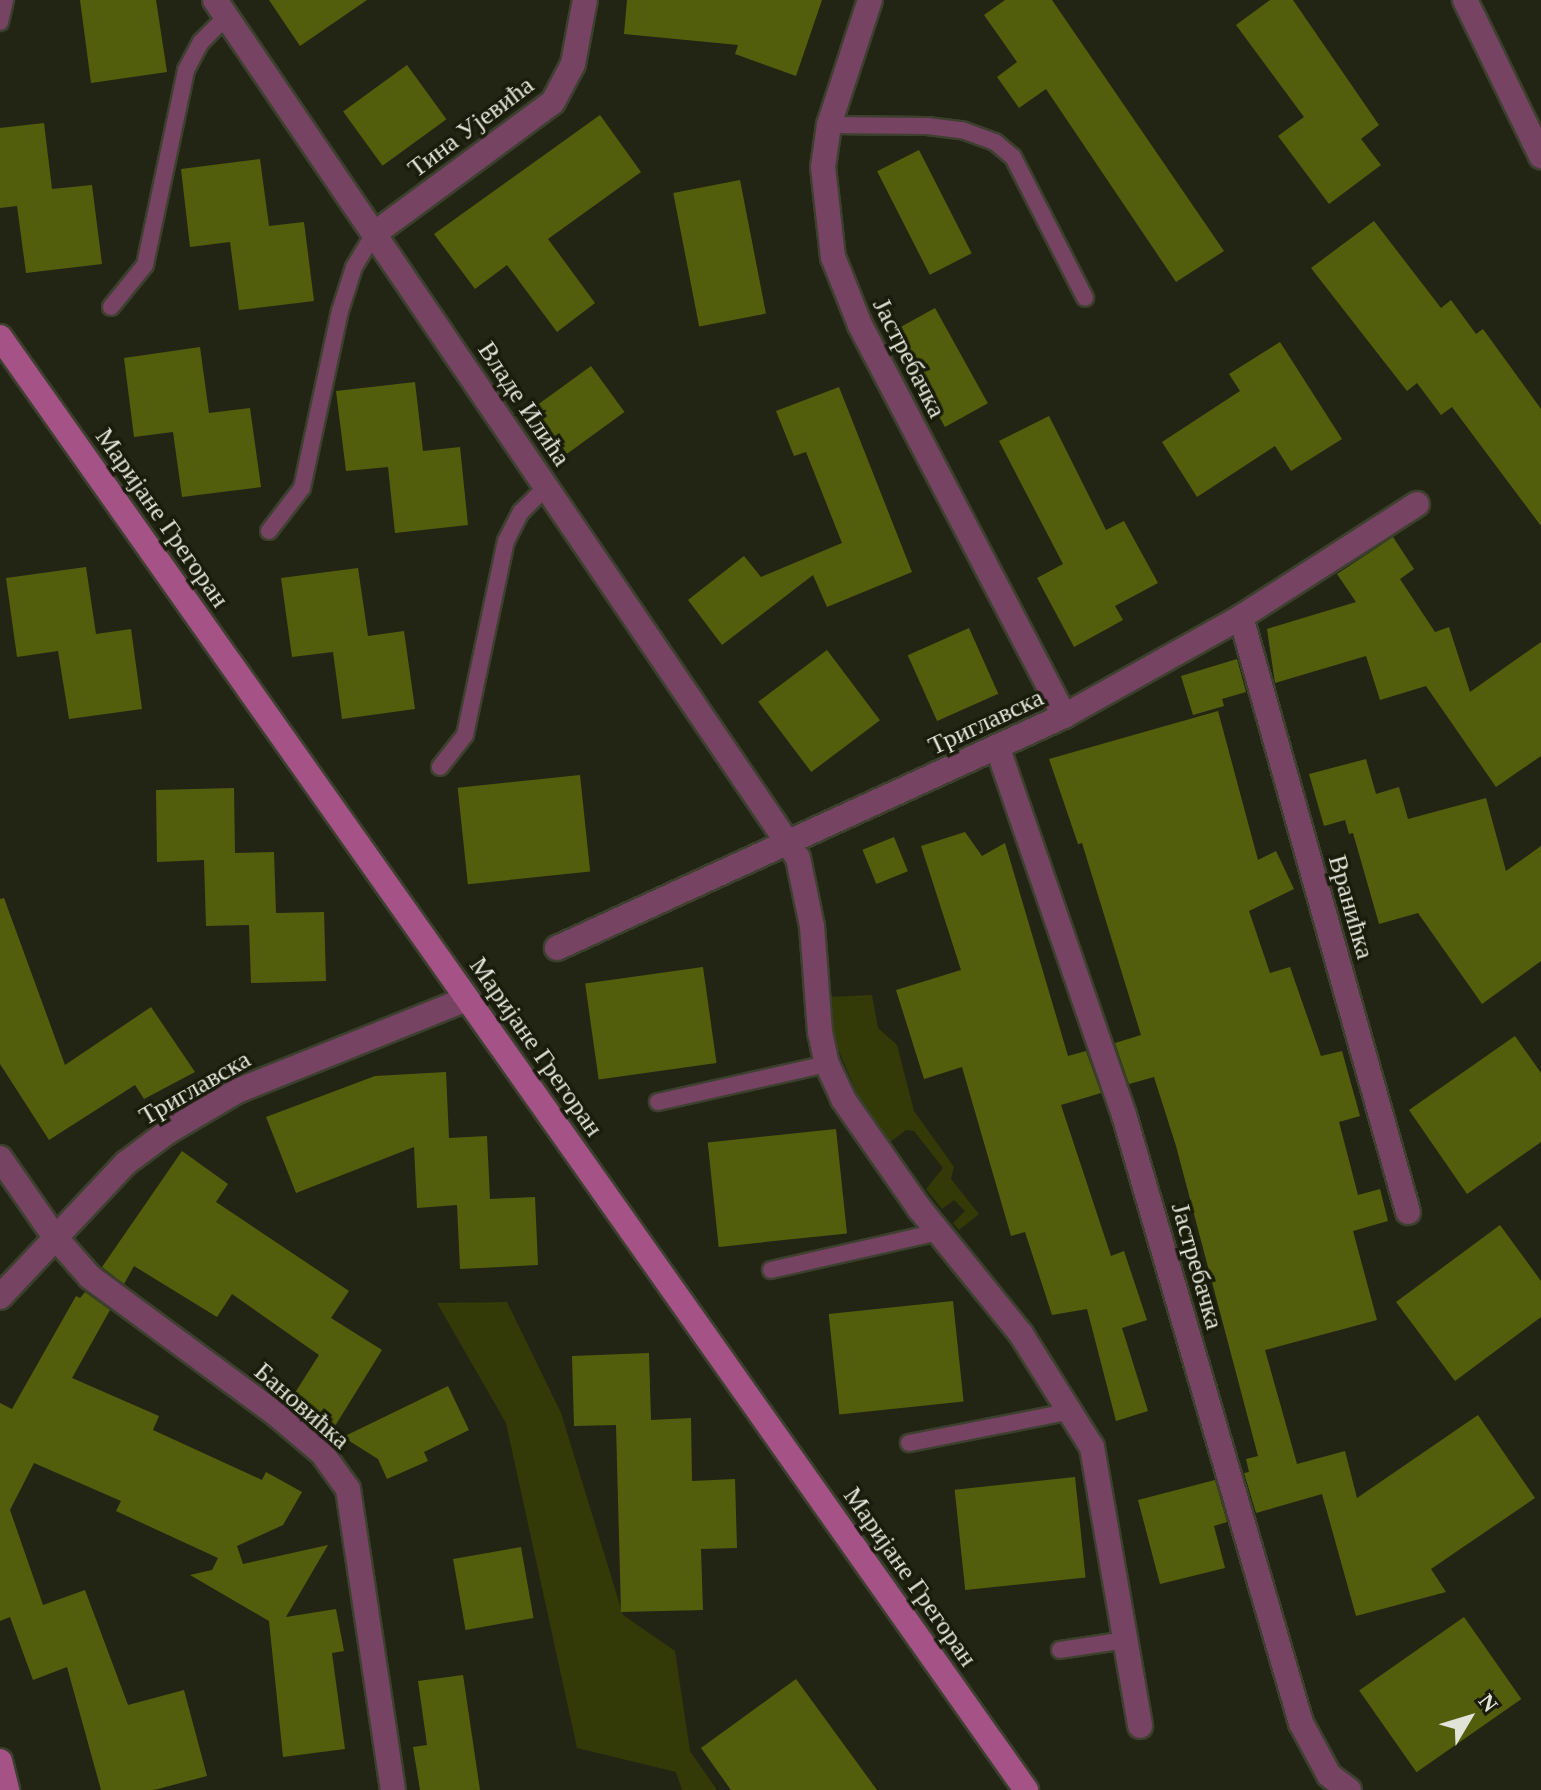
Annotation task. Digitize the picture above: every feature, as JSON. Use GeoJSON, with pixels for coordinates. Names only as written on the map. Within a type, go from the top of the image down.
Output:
{"type":"FeatureCollection","features":[{"type":"Feature","properties":{"kind":"street","name":"Тина Ујевића"},"geometry":{"type":"LineString","coordinates":[[374,234],[553,102],[573,64],[585,0]]}},
{"type":"Feature","properties":{"kind":"street","name":"Јастребачка"},"geometry":{"type":"LineString","coordinates":[[870,0],[829,125],[823,167],[826,216],[843,285],[1064,716]]}},
{"type":"Feature","properties":{"kind":"street"},"geometry":{"type":"LineString","coordinates":[[1465,0],[1541,156]]}},
{"type":"Feature","properties":{"kind":"street","name":"Владе Илића"},"geometry":{"type":"LineString","coordinates":[[220,9],[787,840],[803,875],[827,1064]]}},
{"type":"Feature","properties":{"kind":"street","name":"Маријане Грегоран"},"geometry":{"type":"LineString","coordinates":[[0,337],[1026,1790]]}},
{"type":"Feature","properties":{"kind":"street","name":"Триглавска"},"geometry":{"type":"LineString","coordinates":[[557,948],[787,840],[998,749],[1064,716],[1241,617],[1417,504]]}},
{"type":"Feature","properties":{"kind":"street","name":"Вранићка"},"geometry":{"type":"LineString","coordinates":[[1241,617],[1408,1212]]}},
{"type":"Feature","properties":{"kind":"street","name":"Јастребачка"},"geometry":{"type":"LineString","coordinates":[[998,749],[1124,1115],[1301,1723],[1329,1775],[1349,1790]]}},
{"type":"Feature","properties":{"kind":"street","name":"Триглавска"},"geometry":{"type":"LineString","coordinates":[[0,1297],[126,1163],[237,1091],[467,999]]}},
{"type":"Feature","properties":{"kind":"street"},"geometry":{"type":"LineString","coordinates":[[827,1064],[859,1123],[938,1232],[1021,1334],[1092,1447],[1140,1726]]}},
{"type":"Feature","properties":{"kind":"street","name":"Бановићка"},"geometry":{"type":"LineString","coordinates":[[0,1158],[55,1237],[109,1292],[322,1453],[348,1489],[393,1790]]}},
{"type":"Feature","properties":{"kind":"street"},"geometry":{"type":"LineString","coordinates":[[0,1761],[7,1790]]}},
{"type":"Feature","properties":{"kind":"lane"},"geometry":{"type":"LineString","coordinates":[[0,22],[5,0]]}},
{"type":"Feature","properties":{"kind":"lane"},"geometry":{"type":"LineString","coordinates":[[111,307],[145,265],[186,70],[220,9]]}},
{"type":"Feature","properties":{"kind":"lane"},"geometry":{"type":"LineString","coordinates":[[829,125],[927,126],[962,130],[995,142],[1013,157],[1085,298]]}},
{"type":"Feature","properties":{"kind":"lane"},"geometry":{"type":"LineString","coordinates":[[269,531],[302,488],[340,311],[354,267],[374,234]]}},
{"type":"Feature","properties":{"kind":"lane"},"geometry":{"type":"LineString","coordinates":[[440,767],[465,735],[506,541],[521,512],[546,487]]}},
{"type":"Feature","properties":{"kind":"lane"},"geometry":{"type":"LineString","coordinates":[[658,1102],[827,1064]]}},
{"type":"Feature","properties":{"kind":"lane"},"geometry":{"type":"LineString","coordinates":[[771,1270],[938,1232]]}},
{"type":"Feature","properties":{"kind":"lane"},"geometry":{"type":"LineString","coordinates":[[909,1443],[1072,1411]]}},
{"type":"Feature","properties":{"kind":"lane"},"geometry":{"type":"LineString","coordinates":[[1060,1650],[1126,1640]]}},
{"type":"Feature","properties":{"kind":"green space"},"geometry":{"type":"Polygon","coordinates":[[[872,995],[878,1028],[897,1045],[914,1111],[954,1167],[951,1179],[979,1214],[959,1230],[953,1223],[965,1211],[954,1200],[942,1209],[926,1189],[943,1168],[914,1131],[906,1130],[890,1142],[862,1105],[832,1035],[828,997],[872,995]]]}},
{"type":"Feature","properties":{"kind":"green space"},"geometry":{"type":"Polygon","coordinates":[[[507,1302],[561,1413],[623,1615],[675,1651],[690,1751],[717,1790],[682,1790],[676,1772],[577,1748],[506,1423],[437,1303],[507,1302]]]}},
{"type":"Feature","properties":{"kind":"building"},"geometry":{"type":"Polygon","coordinates":[[[80,0],[156,0],[167,72],[91,83],[80,0]]]}},
{"type":"Feature","properties":{"kind":"building"},"geometry":{"type":"Polygon","coordinates":[[[269,0],[367,0],[300,46],[269,0]]]}},
{"type":"Feature","properties":{"kind":"building"},"geometry":{"type":"Polygon","coordinates":[[[627,0],[822,0],[796,76],[735,54],[738,45],[624,34],[627,0]]]}},
{"type":"Feature","properties":{"kind":"building"},"geometry":{"type":"Polygon","coordinates":[[[1005,0],[1052,0],[1224,251],[1176,282],[1046,89],[1019,108],[997,77],[1017,62],[984,15],[1005,0]]]}},
{"type":"Feature","properties":{"kind":"building"},"geometry":{"type":"Polygon","coordinates":[[[1270,0],[1293,0],[1379,125],[1361,139],[1381,165],[1329,204],[1278,136],[1304,117],[1236,25],[1270,0]]]}},
{"type":"Feature","properties":{"kind":"building"},"geometry":{"type":"Polygon","coordinates":[[[407,65],[446,119],[382,166],[343,111],[407,65]]]}},
{"type":"Feature","properties":{"kind":"building"},"geometry":{"type":"Polygon","coordinates":[[[600,115],[641,172],[548,239],[595,303],[557,332],[507,265],[475,289],[434,234],[600,115]]]}},
{"type":"Feature","properties":{"kind":"building"},"geometry":{"type":"Polygon","coordinates":[[[44,123],[52,189],[92,185],[102,264],[26,273],[17,206],[0,208],[0,128],[44,123]]]}},
{"type":"Feature","properties":{"kind":"building"},"geometry":{"type":"Polygon","coordinates":[[[919,150],[972,253],[930,275],[877,171],[919,150]]]}},
{"type":"Feature","properties":{"kind":"building"},"geometry":{"type":"Polygon","coordinates":[[[260,159],[269,226],[304,222],[314,301],[239,310],[230,242],[190,247],[181,169],[260,159]]]}},
{"type":"Feature","properties":{"kind":"building"},"geometry":{"type":"Polygon","coordinates":[[[740,180],[766,314],[699,326],[673,193],[740,180]]]}},
{"type":"Feature","properties":{"kind":"building"},"geometry":{"type":"Polygon","coordinates":[[[1374,221],[1441,308],[1451,300],[1476,334],[1483,329],[1541,409],[1541,526],[1452,407],[1441,415],[1417,383],[1407,391],[1311,268],[1374,221]]]}},
{"type":"Feature","properties":{"kind":"building"},"geometry":{"type":"Polygon","coordinates":[[[935,308],[988,403],[945,427],[892,332],[935,308]]]}},
{"type":"Feature","properties":{"kind":"building"},"geometry":{"type":"Polygon","coordinates":[[[1280,342],[1342,439],[1291,471],[1275,446],[1197,497],[1162,442],[1240,391],[1229,374],[1280,342]]]}},
{"type":"Feature","properties":{"kind":"building"},"geometry":{"type":"Polygon","coordinates":[[[200,347],[209,413],[250,408],[261,487],[182,497],[173,432],[134,437],[124,358],[200,347]]]}},
{"type":"Feature","properties":{"kind":"building"},"geometry":{"type":"Polygon","coordinates":[[[591,366],[625,412],[567,454],[534,408],[591,366]]]}},
{"type":"Feature","properties":{"kind":"building"},"geometry":{"type":"Polygon","coordinates":[[[415,382],[423,451],[460,447],[468,525],[395,533],[388,467],[346,471],[336,391],[415,382]]]}},
{"type":"Feature","properties":{"kind":"building"},"geometry":{"type":"Polygon","coordinates":[[[839,387],[912,572],[827,607],[813,575],[722,645],[688,600],[744,556],[761,577],[842,543],[806,452],[794,456],[776,411],[839,387]]]}},
{"type":"Feature","properties":{"kind":"building"},"geometry":{"type":"Polygon","coordinates":[[[1049,416],[1106,530],[1124,521],[1158,583],[1115,606],[1123,620],[1074,647],[1037,578],[1063,564],[999,441],[1049,416]]]}},
{"type":"Feature","properties":{"kind":"building"},"geometry":{"type":"Polygon","coordinates":[[[1393,537],[1414,569],[1400,579],[1435,632],[1449,627],[1470,692],[1541,642],[1541,756],[1496,787],[1426,686],[1380,700],[1366,656],[1275,683],[1267,629],[1356,602],[1337,574],[1393,537]]]}},
{"type":"Feature","properties":{"kind":"building"},"geometry":{"type":"Polygon","coordinates":[[[86,567],[96,634],[131,629],[142,709],[69,719],[58,651],[17,657],[6,578],[86,567]]]}},
{"type":"Feature","properties":{"kind":"building"},"geometry":{"type":"Polygon","coordinates":[[[358,568],[368,636],[404,631],[415,709],[342,719],[333,652],[292,657],[281,578],[358,568]]]}},
{"type":"Feature","properties":{"kind":"building"},"geometry":{"type":"Polygon","coordinates":[[[969,628],[998,694],[937,721],[908,655],[969,628]]]}},
{"type":"Feature","properties":{"kind":"building"},"geometry":{"type":"Polygon","coordinates":[[[827,650],[880,720],[811,772],[758,702],[827,650]]]}},
{"type":"Feature","properties":{"kind":"building"},"geometry":{"type":"Polygon","coordinates":[[[1237,659],[1246,692],[1222,699],[1224,706],[1193,715],[1181,676],[1237,659]]]}},
{"type":"Feature","properties":{"kind":"building"},"geometry":{"type":"Polygon","coordinates":[[[1218,711],[1258,860],[1276,851],[1294,889],[1249,911],[1270,973],[1290,967],[1321,1056],[1342,1051],[1360,1116],[1339,1122],[1358,1195],[1380,1189],[1388,1221],[1353,1231],[1377,1320],[1265,1350],[1297,1464],[1345,1451],[1357,1498],[1478,1415],[1535,1498],[1431,1569],[1446,1592],[1356,1616],[1322,1494],[1256,1513],[1244,1473],[1249,1472],[1246,1459],[1258,1456],[1176,1146],[1154,1077],[1129,1084],[1115,1043],[1141,1035],[1082,843],[1078,844],[1049,759],[1218,711]]]}},
{"type":"Feature","properties":{"kind":"building"},"geometry":{"type":"Polygon","coordinates":[[[1366,759],[1376,794],[1399,787],[1408,819],[1486,798],[1506,871],[1541,846],[1541,961],[1482,1004],[1418,913],[1379,924],[1353,833],[1349,834],[1345,820],[1324,826],[1309,774],[1366,759]]]}},
{"type":"Feature","properties":{"kind":"building"},"geometry":{"type":"Polygon","coordinates":[[[580,775],[590,871],[468,884],[458,788],[580,775]]]}},
{"type":"Feature","properties":{"kind":"building"},"geometry":{"type":"Polygon","coordinates":[[[234,788],[235,853],[274,852],[276,913],[324,912],[326,981],[251,983],[249,925],[206,926],[204,860],[157,862],[156,790],[234,788]]]}},
{"type":"Feature","properties":{"kind":"building"},"geometry":{"type":"Polygon","coordinates":[[[965,832],[982,856],[1005,843],[1068,1056],[1086,1051],[1101,1093],[1061,1105],[1111,1256],[1124,1251],[1147,1320],[1122,1328],[1148,1411],[1116,1421],[1087,1309],[1052,1315],[1025,1232],[1011,1236],[962,1067],[924,1079],[896,990],[961,970],[921,846],[965,832]]]}},
{"type":"Feature","properties":{"kind":"building"},"geometry":{"type":"Polygon","coordinates":[[[894,837],[908,871],[876,884],[862,850],[894,837]]]}},
{"type":"Feature","properties":{"kind":"building"},"geometry":{"type":"Polygon","coordinates":[[[4,898],[65,1065],[151,1007],[195,1072],[144,1099],[135,1085],[49,1140],[0,1064],[0,899],[4,898]]]}},
{"type":"Feature","properties":{"kind":"building"},"geometry":{"type":"Polygon","coordinates":[[[703,967],[716,1063],[599,1080],[585,984],[703,967]]]}},
{"type":"Feature","properties":{"kind":"building"},"geometry":{"type":"Polygon","coordinates":[[[1515,1036],[1541,1073],[1541,1142],[1467,1194],[1409,1110],[1515,1036]]]}},
{"type":"Feature","properties":{"kind":"building"},"geometry":{"type":"Polygon","coordinates":[[[446,1072],[449,1138],[487,1136],[490,1199],[535,1197],[538,1265],[460,1269],[457,1205],[417,1208],[414,1147],[296,1193],[266,1117],[375,1076],[446,1072]]]}},
{"type":"Feature","properties":{"kind":"building"},"geometry":{"type":"Polygon","coordinates":[[[836,1129],[847,1233],[719,1247],[708,1142],[836,1129]]]}},
{"type":"Feature","properties":{"kind":"building"},"geometry":{"type":"Polygon","coordinates":[[[182,1151],[228,1184],[216,1202],[349,1291],[331,1318],[382,1350],[335,1426],[291,1399],[319,1355],[232,1294],[217,1317],[134,1266],[124,1284],[102,1267],[182,1151]]]}},
{"type":"Feature","properties":{"kind":"building"},"geometry":{"type":"Polygon","coordinates":[[[1500,1225],[1541,1281],[1541,1317],[1455,1381],[1396,1302],[1500,1225]]]}},
{"type":"Feature","properties":{"kind":"building"},"geometry":{"type":"Polygon","coordinates":[[[85,1292],[110,1310],[72,1378],[159,1416],[153,1430],[262,1480],[266,1472],[302,1492],[283,1525],[237,1546],[243,1564],[328,1545],[286,1617],[336,1609],[344,1651],[332,1653],[345,1749],[283,1757],[269,1621],[190,1575],[212,1570],[218,1558],[116,1511],[121,1501],[34,1463],[10,1510],[43,1605],[85,1590],[128,1705],[184,1690],[207,1776],[154,1790],[101,1790],[67,1667],[33,1680],[10,1617],[0,1621],[0,1403],[12,1409],[76,1296],[80,1298],[85,1292]]]}},
{"type":"Feature","properties":{"kind":"building"},"geometry":{"type":"Polygon","coordinates":[[[953,1301],[964,1401],[839,1415],[829,1314],[953,1301]]]}},
{"type":"Feature","properties":{"kind":"building"},"geometry":{"type":"Polygon","coordinates":[[[649,1353],[651,1420],[691,1418],[692,1481],[735,1479],[737,1548],[701,1549],[703,1610],[621,1612],[616,1425],[574,1426],[572,1356],[649,1353]]]}},
{"type":"Feature","properties":{"kind":"building"},"geometry":{"type":"Polygon","coordinates":[[[448,1386],[469,1430],[424,1452],[428,1461],[387,1479],[378,1459],[343,1437],[448,1386]]]}},
{"type":"Feature","properties":{"kind":"building"},"geometry":{"type":"Polygon","coordinates":[[[1075,1477],[1086,1577],[965,1590],[955,1490],[1075,1477]]]}},
{"type":"Feature","properties":{"kind":"building"},"geometry":{"type":"Polygon","coordinates":[[[1215,1480],[1227,1522],[1214,1526],[1225,1568],[1160,1584],[1138,1500],[1215,1480]]]}},
{"type":"Feature","properties":{"kind":"building"},"geometry":{"type":"Polygon","coordinates":[[[521,1547],[534,1618],[466,1630],[453,1559],[521,1547]]]}},
{"type":"Feature","properties":{"kind":"building"},"geometry":{"type":"Polygon","coordinates":[[[1464,1617],[1521,1699],[1417,1772],[1359,1690],[1464,1617]]]}},
{"type":"Feature","properties":{"kind":"building"},"geometry":{"type":"Polygon","coordinates":[[[463,1675],[480,1790],[420,1790],[413,1747],[427,1745],[418,1681],[463,1675]]]}},
{"type":"Feature","properties":{"kind":"building"},"geometry":{"type":"Polygon","coordinates":[[[796,1679],[877,1790],[731,1790],[701,1748],[796,1679]]]}}]}
